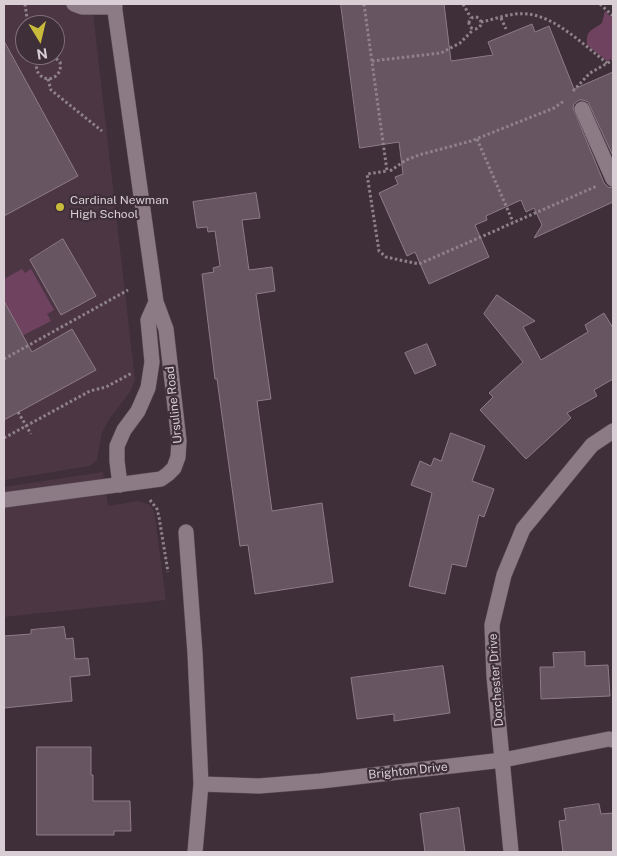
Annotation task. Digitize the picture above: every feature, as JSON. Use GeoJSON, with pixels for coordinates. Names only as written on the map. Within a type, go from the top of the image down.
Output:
{"type":"FeatureCollection","features":[{"type":"Feature","properties":{"kind":"street"},"geometry":{"type":"LineString","coordinates":[[74,4],[82,8],[114,6]]}},
{"type":"Feature","properties":{"kind":"street","name":"Ursuline Road"},"geometry":{"type":"LineString","coordinates":[[114,6],[156,302],[166,329],[178,428],[178,457],[174,468],[168,474],[161,479],[120,485],[117,446],[124,430],[138,412],[148,388],[152,362],[148,320],[156,302]]}},
{"type":"Feature","properties":{"kind":"street"},"geometry":{"type":"LineString","coordinates":[[582,109],[613,179]]}},
{"type":"Feature","properties":{"kind":"street","name":"Dorchester Drive"},"geometry":{"type":"LineString","coordinates":[[511,852],[494,676],[492,624],[504,575],[523,528],[592,445],[613,431]]}},
{"type":"Feature","properties":{"kind":"street"},"geometry":{"type":"LineString","coordinates":[[4,500],[120,485]]}},
{"type":"Feature","properties":{"kind":"street"},"geometry":{"type":"LineString","coordinates":[[186,532],[193,616],[201,784],[194,852]]}},
{"type":"Feature","properties":{"kind":"street","name":"Brighton Drive"},"geometry":{"type":"LineString","coordinates":[[201,784],[259,786],[330,780],[503,760],[609,739],[613,740]]}},
{"type":"Feature","properties":{"kind":"path"},"geometry":{"type":"LineString","coordinates":[[364,4],[387,171],[367,174],[379,251],[386,257],[419,264],[613,179]]}},
{"type":"Feature","properties":{"kind":"path"},"geometry":{"type":"LineString","coordinates":[[463,4],[471,18]]}},
{"type":"Feature","properties":{"kind":"path"},"geometry":{"type":"LineString","coordinates":[[602,4],[613,16]]}},
{"type":"Feature","properties":{"kind":"path"},"geometry":{"type":"LineString","coordinates":[[481,22],[526,14],[542,16],[554,22],[607,63]]}},
{"type":"Feature","properties":{"kind":"path"},"geometry":{"type":"LineString","coordinates":[[471,18],[477,17],[481,22]]}},
{"type":"Feature","properties":{"kind":"path"},"geometry":{"type":"LineString","coordinates":[[471,18],[468,23],[473,30]]}},
{"type":"Feature","properties":{"kind":"path"},"geometry":{"type":"LineString","coordinates":[[501,18],[506,29]]}},
{"type":"Feature","properties":{"kind":"path"},"geometry":{"type":"LineString","coordinates":[[372,61],[441,53],[460,43],[473,30],[479,28],[481,22]]}},
{"type":"Feature","properties":{"kind":"path"},"geometry":{"type":"LineString","coordinates":[[390,170],[406,160],[419,155],[477,139],[554,108],[568,98],[590,73],[613,60]]}},
{"type":"Feature","properties":{"kind":"path"},"geometry":{"type":"LineString","coordinates":[[36,65],[38,73],[48,79],[51,90],[102,131]]}},
{"type":"Feature","properties":{"kind":"path"},"geometry":{"type":"LineString","coordinates":[[48,79],[56,77],[60,70],[60,65]]}},
{"type":"Feature","properties":{"kind":"path"},"geometry":{"type":"LineString","coordinates":[[477,139],[513,222]]}},
{"type":"Feature","properties":{"kind":"path"},"geometry":{"type":"LineString","coordinates":[[4,359],[128,290]]}},
{"type":"Feature","properties":{"kind":"path"},"geometry":{"type":"LineString","coordinates":[[4,438],[90,391],[106,387],[152,362]]}},
{"type":"Feature","properties":{"kind":"path"},"geometry":{"type":"LineString","coordinates":[[18,412],[31,434]]}},
{"type":"Feature","properties":{"kind":"path"},"geometry":{"type":"LineString","coordinates":[[148,499],[153,502],[160,517],[169,581]]}},
{"type":"Feature","properties":{"kind":"shaded area","name":"Cardinal Newman High School"},"geometry":{"type":"Polygon","coordinates":[[[4,4],[92,4],[135,380],[130,392],[102,432],[97,460],[90,466],[4,480],[4,4]]]}},
{"type":"Feature","properties":{"kind":"shaded area"},"geometry":{"type":"Polygon","coordinates":[[[605,11],[613,19],[613,58],[607,61],[587,45],[588,34],[602,23],[605,11]]]}},
{"type":"Feature","properties":{"kind":"shaded area"},"geometry":{"type":"Polygon","coordinates":[[[22,269],[25,273],[31,269],[54,310],[47,314],[51,321],[4,345],[4,279],[22,269]]]}},
{"type":"Feature","properties":{"kind":"shaded area"},"geometry":{"type":"Polygon","coordinates":[[[103,472],[108,506],[138,501],[149,504],[154,511],[166,600],[4,617],[4,487],[103,472]]]}},
{"type":"Feature","properties":{"kind":"building"},"geometry":{"type":"Polygon","coordinates":[[[341,4],[444,4],[451,61],[493,55],[488,42],[532,24],[535,32],[549,26],[574,89],[613,72],[613,156],[588,102],[579,100],[574,104],[573,108],[604,183],[608,187],[613,188],[613,202],[534,238],[542,225],[534,208],[526,212],[521,200],[486,216],[487,220],[475,225],[489,257],[429,284],[415,252],[407,256],[379,193],[398,184],[395,177],[403,174],[399,142],[360,148],[341,4]]]}},
{"type":"Feature","properties":{"kind":"building"},"geometry":{"type":"Polygon","coordinates":[[[4,41],[15,61],[15,65],[17,65],[78,176],[4,216],[4,41]]]}},
{"type":"Feature","properties":{"kind":"building"},"geometry":{"type":"Polygon","coordinates":[[[256,193],[260,218],[242,220],[249,270],[272,267],[275,291],[256,294],[271,399],[257,401],[272,511],[322,503],[333,582],[255,594],[248,545],[240,546],[217,379],[215,379],[202,274],[214,272],[213,268],[220,266],[215,231],[208,232],[207,227],[197,228],[193,202],[256,193]]]}},
{"type":"Feature","properties":{"kind":"building"},"geometry":{"type":"Polygon","coordinates":[[[63,239],[96,296],[61,315],[30,260],[63,239]]]}},
{"type":"Feature","properties":{"kind":"building"},"geometry":{"type":"Polygon","coordinates":[[[497,295],[535,321],[523,327],[541,360],[588,332],[585,325],[604,313],[613,328],[613,379],[594,390],[597,396],[567,413],[571,418],[526,459],[480,410],[493,397],[489,393],[523,362],[484,314],[497,295]]]}},
{"type":"Feature","properties":{"kind":"building"},"geometry":{"type":"Polygon","coordinates":[[[4,301],[32,352],[72,329],[96,370],[4,420],[4,301]]]}},
{"type":"Feature","properties":{"kind":"building"},"geometry":{"type":"Polygon","coordinates":[[[427,344],[436,365],[415,374],[405,353],[427,344]]]}},
{"type":"Feature","properties":{"kind":"building"},"geometry":{"type":"Polygon","coordinates":[[[451,433],[485,446],[472,481],[494,489],[484,517],[479,515],[466,567],[452,564],[445,594],[409,586],[432,493],[411,485],[420,461],[431,466],[434,458],[441,461],[451,433]]]}},
{"type":"Feature","properties":{"kind":"building"},"geometry":{"type":"Polygon","coordinates":[[[64,627],[66,639],[73,638],[75,659],[88,658],[90,675],[70,677],[72,701],[4,708],[4,636],[31,634],[31,630],[64,627]]]}},
{"type":"Feature","properties":{"kind":"building"},"geometry":{"type":"Polygon","coordinates":[[[585,652],[585,666],[608,665],[610,696],[541,699],[540,667],[554,667],[553,653],[585,652]]]}},
{"type":"Feature","properties":{"kind":"building"},"geometry":{"type":"Polygon","coordinates":[[[443,666],[450,713],[394,721],[394,714],[357,719],[351,678],[443,666]]]}},
{"type":"Feature","properties":{"kind":"building"},"geometry":{"type":"Polygon","coordinates":[[[37,747],[91,747],[93,801],[130,801],[131,831],[114,831],[114,835],[37,835],[37,747]]]}},
{"type":"Feature","properties":{"kind":"building"},"geometry":{"type":"Polygon","coordinates":[[[599,804],[601,814],[613,813],[613,852],[563,852],[559,821],[566,820],[564,809],[599,804]]]}},
{"type":"Feature","properties":{"kind":"building"},"geometry":{"type":"Polygon","coordinates":[[[459,808],[465,852],[425,852],[420,814],[459,808]]]}},
{"type":"Feature","properties":{"kind":"place","name":"Cardinal Newman High School"},"geometry":{"type":"Point","coordinates":[60,207]}}]}
